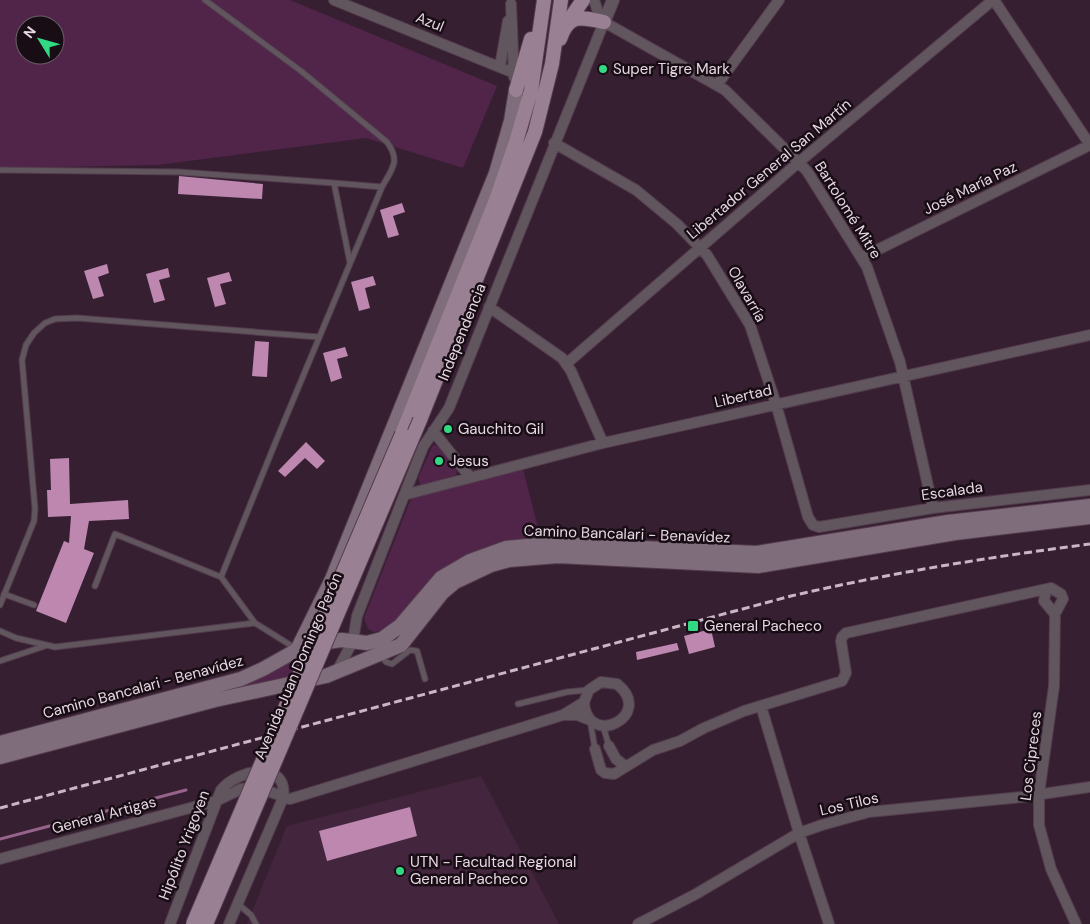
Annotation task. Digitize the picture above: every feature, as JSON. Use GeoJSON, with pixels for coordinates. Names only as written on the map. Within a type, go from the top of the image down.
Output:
{"type":"FeatureCollection","features":[{"type":"Feature","properties":{"kind":"main road"},"geometry":{"type":"LineString","coordinates":[[302,682],[298,650],[332,580],[496,173],[512,121],[516,90],[544,0]]}},
{"type":"Feature","properties":{"kind":"main road"},"geometry":{"type":"LineString","coordinates":[[194,924],[402,434],[496,200],[531,91],[544,0]]}},
{"type":"Feature","properties":{"kind":"main road"},"geometry":{"type":"LineString","coordinates":[[552,64],[561,0]]}},
{"type":"Feature","properties":{"kind":"main road"},"geometry":{"type":"LineString","coordinates":[[552,64],[567,23],[583,0]]}},
{"type":"Feature","properties":{"kind":"main road"},"geometry":{"type":"LineString","coordinates":[[567,23],[577,18],[604,22]]}},
{"type":"Feature","properties":{"kind":"main road","name":"Avenida Juan Domingo Perón"},"geometry":{"type":"LineString","coordinates":[[206,924],[420,420],[529,149],[542,107],[552,64]]}},
{"type":"Feature","properties":{"kind":"main road","name":"Camino Bancalari - Benavídez"},"geometry":{"type":"LineString","coordinates":[[0,743],[240,678],[263,669],[298,650],[334,640],[367,643],[382,639],[400,626],[429,590],[453,570],[483,555],[517,546],[550,544],[757,554],[948,522],[1090,506]]}},
{"type":"Feature","properties":{"kind":"main road","name":"Camino Bancalari - Benavídez"},"geometry":{"type":"LineString","coordinates":[[0,757],[223,698],[302,682],[337,672],[401,645],[442,593],[455,582],[491,565],[516,559],[558,556],[758,566],[955,533],[1090,517]]}},
{"type":"Feature","properties":{"kind":"street","name":"Azul"},"geometry":{"type":"LineString","coordinates":[[334,0],[514,73]]}},
{"type":"Feature","properties":{"kind":"street"},"geometry":{"type":"LineString","coordinates":[[594,0],[604,22]]}},
{"type":"Feature","properties":{"kind":"street","name":"Independencia"},"geometry":{"type":"LineString","coordinates":[[337,672],[353,641],[357,616],[423,446],[449,408],[613,0]]}},
{"type":"Feature","properties":{"kind":"street"},"geometry":{"type":"LineString","coordinates":[[717,85],[779,0]]}},
{"type":"Feature","properties":{"kind":"street"},"geometry":{"type":"LineString","coordinates":[[994,0],[1090,145]]}},
{"type":"Feature","properties":{"kind":"street","name":"Libertador General San Martín"},"geometry":{"type":"LineString","coordinates":[[566,364],[700,246],[994,0]]}},
{"type":"Feature","properties":{"kind":"street"},"geometry":{"type":"LineString","coordinates":[[500,66],[512,2]]}},
{"type":"Feature","properties":{"kind":"street"},"geometry":{"type":"LineString","coordinates":[[512,2],[516,90]]}},
{"type":"Feature","properties":{"kind":"street","name":"Bartolomé Mitre"},"geometry":{"type":"LineString","coordinates":[[604,22],[717,85],[733,97],[799,162],[863,257],[904,376],[932,508]]}},
{"type":"Feature","properties":{"kind":"street","name":"Olavarría"},"geometry":{"type":"LineString","coordinates":[[554,143],[636,190],[700,246],[747,318],[776,404],[808,517],[812,525],[819,527]]}},
{"type":"Feature","properties":{"kind":"street","name":"José María Paz"},"geometry":{"type":"LineString","coordinates":[[863,257],[1090,145]]}},
{"type":"Feature","properties":{"kind":"street"},"geometry":{"type":"LineString","coordinates":[[489,307],[543,344],[566,364],[602,443]]}},
{"type":"Feature","properties":{"kind":"street","name":"Libertad"},"geometry":{"type":"LineString","coordinates":[[404,495],[602,443],[1090,335]]}},
{"type":"Feature","properties":{"kind":"street"},"geometry":{"type":"LineString","coordinates":[[433,431],[470,477]]}},
{"type":"Feature","properties":{"kind":"street","name":"Escalada"},"geometry":{"type":"LineString","coordinates":[[819,527],[932,508],[1090,490]]}},
{"type":"Feature","properties":{"kind":"street","name":"Los Cipreces"},"geometry":{"type":"LineString","coordinates":[[1054,614],[1062,604],[1061,594],[1052,588],[1046,590],[1044,601],[1054,614],[1054,686],[1039,794],[1039,826],[1051,869],[1076,924]]}},
{"type":"Feature","properties":{"kind":"street"},"geometry":{"type":"LineString","coordinates":[[595,749],[601,770],[605,773],[614,774],[652,750],[680,741],[731,716],[842,681],[846,672],[842,637],[846,633],[1046,590]]}},
{"type":"Feature","properties":{"kind":"street"},"geometry":{"type":"LineString","coordinates":[[562,715],[577,715],[603,726],[611,726],[624,718],[627,711],[627,695],[616,684],[609,682],[594,685],[589,690],[584,702],[586,714],[590,720]]}},
{"type":"Feature","properties":{"kind":"street"},"geometry":{"type":"LineString","coordinates":[[228,924],[283,798],[300,797],[562,715],[584,702]]}},
{"type":"Feature","properties":{"kind":"street"},"geometry":{"type":"LineString","coordinates":[[762,706],[798,833],[829,924]]}},
{"type":"Feature","properties":{"kind":"street"},"geometry":{"type":"LineString","coordinates":[[609,746],[616,759],[625,766]]}},
{"type":"Feature","properties":{"kind":"street","name":"Hipólito Yrigoyen"},"geometry":{"type":"LineString","coordinates":[[170,924],[209,825],[216,801],[226,783],[241,774],[254,770],[267,772],[276,777],[284,791],[283,798]]}},
{"type":"Feature","properties":{"kind":"street","name":"General Artigas"},"geometry":{"type":"LineString","coordinates":[[0,860],[216,801],[240,789],[257,787],[283,798]]}},
{"type":"Feature","properties":{"kind":"street","name":"Los Tilos"},"geometry":{"type":"LineString","coordinates":[[638,924],[696,894],[798,833],[869,812],[1090,787]]}},
{"type":"Feature","properties":{"kind":"lane"},"geometry":{"type":"LineString","coordinates":[[205,0],[301,71],[387,142],[394,152],[395,159],[350,263],[221,577]]}},
{"type":"Feature","properties":{"kind":"lane"},"geometry":{"type":"LineString","coordinates":[[0,170],[178,172],[382,187]]}},
{"type":"Feature","properties":{"kind":"lane"},"geometry":{"type":"LineString","coordinates":[[334,183],[350,263]]}},
{"type":"Feature","properties":{"kind":"lane"},"geometry":{"type":"LineString","coordinates":[[0,605],[34,521],[35,509],[22,371],[26,345],[34,333],[45,323],[55,319],[77,318],[320,337]]}},
{"type":"Feature","properties":{"kind":"lane"},"geometry":{"type":"LineString","coordinates":[[94,586],[114,534],[221,577],[255,624],[298,650]]}},
{"type":"Feature","properties":{"kind":"lane"},"geometry":{"type":"LineString","coordinates":[[4,594],[34,605]]}},
{"type":"Feature","properties":{"kind":"lane"},"geometry":{"type":"LineString","coordinates":[[0,631],[16,638],[45,646],[69,646],[255,624]]}},
{"type":"Feature","properties":{"kind":"lane"},"geometry":{"type":"LineString","coordinates":[[0,661],[45,646]]}},
{"type":"Feature","properties":{"kind":"lane"},"geometry":{"type":"LineString","coordinates":[[381,654],[386,662],[392,664],[410,650],[417,651],[425,679]]}},
{"type":"Feature","properties":{"kind":"lane"},"geometry":{"type":"LineString","coordinates":[[518,704],[567,692],[589,690]]}},
{"type":"Feature","properties":{"kind":"lane"},"geometry":{"type":"LineString","coordinates":[[590,720],[595,749]]}},
{"type":"Feature","properties":{"kind":"lane"},"geometry":{"type":"LineString","coordinates":[[603,726],[609,746]]}},
{"type":"Feature","properties":{"kind":"lane"},"geometry":{"type":"LineString","coordinates":[[237,903],[250,915],[256,924]]}},
{"type":"Feature","properties":{"kind":"shaded area"},"geometry":{"type":"Polygon","coordinates":[[[0,0],[290,0],[497,86],[463,168],[366,138],[158,165],[0,168],[0,0]]]}},
{"type":"Feature","properties":{"kind":"shaded area"},"geometry":{"type":"Polygon","coordinates":[[[433,445],[440,447],[457,468],[456,475],[421,486],[418,478],[433,445]]]}},
{"type":"Feature","properties":{"kind":"shaded area"},"geometry":{"type":"Polygon","coordinates":[[[523,469],[541,539],[510,543],[468,556],[442,571],[429,582],[398,619],[390,625],[383,630],[374,632],[368,629],[364,618],[410,501],[414,497],[523,469]]]}},
{"type":"Feature","properties":{"kind":"shaded area"},"geometry":{"type":"Polygon","coordinates":[[[287,664],[292,665],[296,676],[0,752],[0,749],[228,689],[269,674],[287,664]]]}},
{"type":"Feature","properties":{"kind":"shaded area","name":"UTN - Facultad Regional General Pacheco"},"geometry":{"type":"Polygon","coordinates":[[[481,776],[559,924],[247,924],[287,826],[481,776]]]}},
{"type":"Feature","properties":{"kind":"building"},"geometry":{"type":"Polygon","coordinates":[[[179,176],[263,184],[262,199],[178,194],[179,176]]]}},
{"type":"Feature","properties":{"kind":"building"},"geometry":{"type":"Polygon","coordinates":[[[402,203],[405,212],[393,216],[399,235],[388,238],[380,210],[402,203]]]}},
{"type":"Feature","properties":{"kind":"building"},"geometry":{"type":"Polygon","coordinates":[[[107,264],[109,273],[98,277],[104,296],[93,299],[84,271],[107,264]]]}},
{"type":"Feature","properties":{"kind":"building"},"geometry":{"type":"Polygon","coordinates":[[[168,268],[170,277],[159,280],[165,300],[154,303],[146,274],[168,268]]]}},
{"type":"Feature","properties":{"kind":"building"},"geometry":{"type":"Polygon","coordinates":[[[229,272],[232,281],[220,284],[226,304],[215,307],[207,278],[229,272]]]}},
{"type":"Feature","properties":{"kind":"building"},"geometry":{"type":"Polygon","coordinates":[[[373,276],[376,285],[365,288],[370,308],[359,311],[351,282],[373,276]]]}},
{"type":"Feature","properties":{"kind":"building"},"geometry":{"type":"Polygon","coordinates":[[[255,341],[269,342],[267,377],[252,376],[255,341]]]}},
{"type":"Feature","properties":{"kind":"building"},"geometry":{"type":"Polygon","coordinates":[[[345,347],[348,356],[337,359],[342,378],[331,382],[323,353],[345,347]]]}},
{"type":"Feature","properties":{"kind":"building"},"geometry":{"type":"Polygon","coordinates":[[[306,442],[325,461],[317,469],[305,458],[285,477],[278,471],[306,442]]]}},
{"type":"Feature","properties":{"kind":"building"},"geometry":{"type":"Polygon","coordinates":[[[69,458],[70,504],[128,500],[129,519],[89,521],[84,549],[94,553],[66,623],[36,611],[64,541],[69,543],[71,516],[48,517],[47,490],[51,490],[50,459],[69,458]]]}},
{"type":"Feature","properties":{"kind":"building"},"geometry":{"type":"Polygon","coordinates":[[[711,629],[715,647],[689,654],[684,636],[711,629]]]}},
{"type":"Feature","properties":{"kind":"building"},"geometry":{"type":"Polygon","coordinates":[[[677,643],[679,650],[637,660],[636,652],[677,643]]]}},
{"type":"Feature","properties":{"kind":"building"},"geometry":{"type":"Polygon","coordinates":[[[410,807],[417,836],[327,861],[319,831],[410,807]]]}},
{"type":"Feature","properties":{"kind":"waterway"},"geometry":{"type":"LineString","coordinates":[[0,839],[186,790]]}},
{"type":"Feature","properties":{"kind":"railway"},"geometry":{"type":"LineString","coordinates":[[0,808],[791,596],[940,566],[1090,544]]}},
{"type":"Feature","properties":{"kind":"place","name":"Super Tigre Mark"},"geometry":{"type":"Point","coordinates":[603,69]}},
{"type":"Feature","properties":{"kind":"place","name":"Gauchito Gil"},"geometry":{"type":"Point","coordinates":[448,429]}},
{"type":"Feature","properties":{"kind":"place","name":"Jesus"},"geometry":{"type":"Point","coordinates":[439,461]}},
{"type":"Feature","properties":{"kind":"place","name":"General Pacheco"},"geometry":{"type":"Point","coordinates":[693,626]}},
{"type":"Feature","properties":{"kind":"place","name":"UTN - Facultad Regional General Pacheco"},"geometry":{"type":"Point","coordinates":[400,871]}}]}
